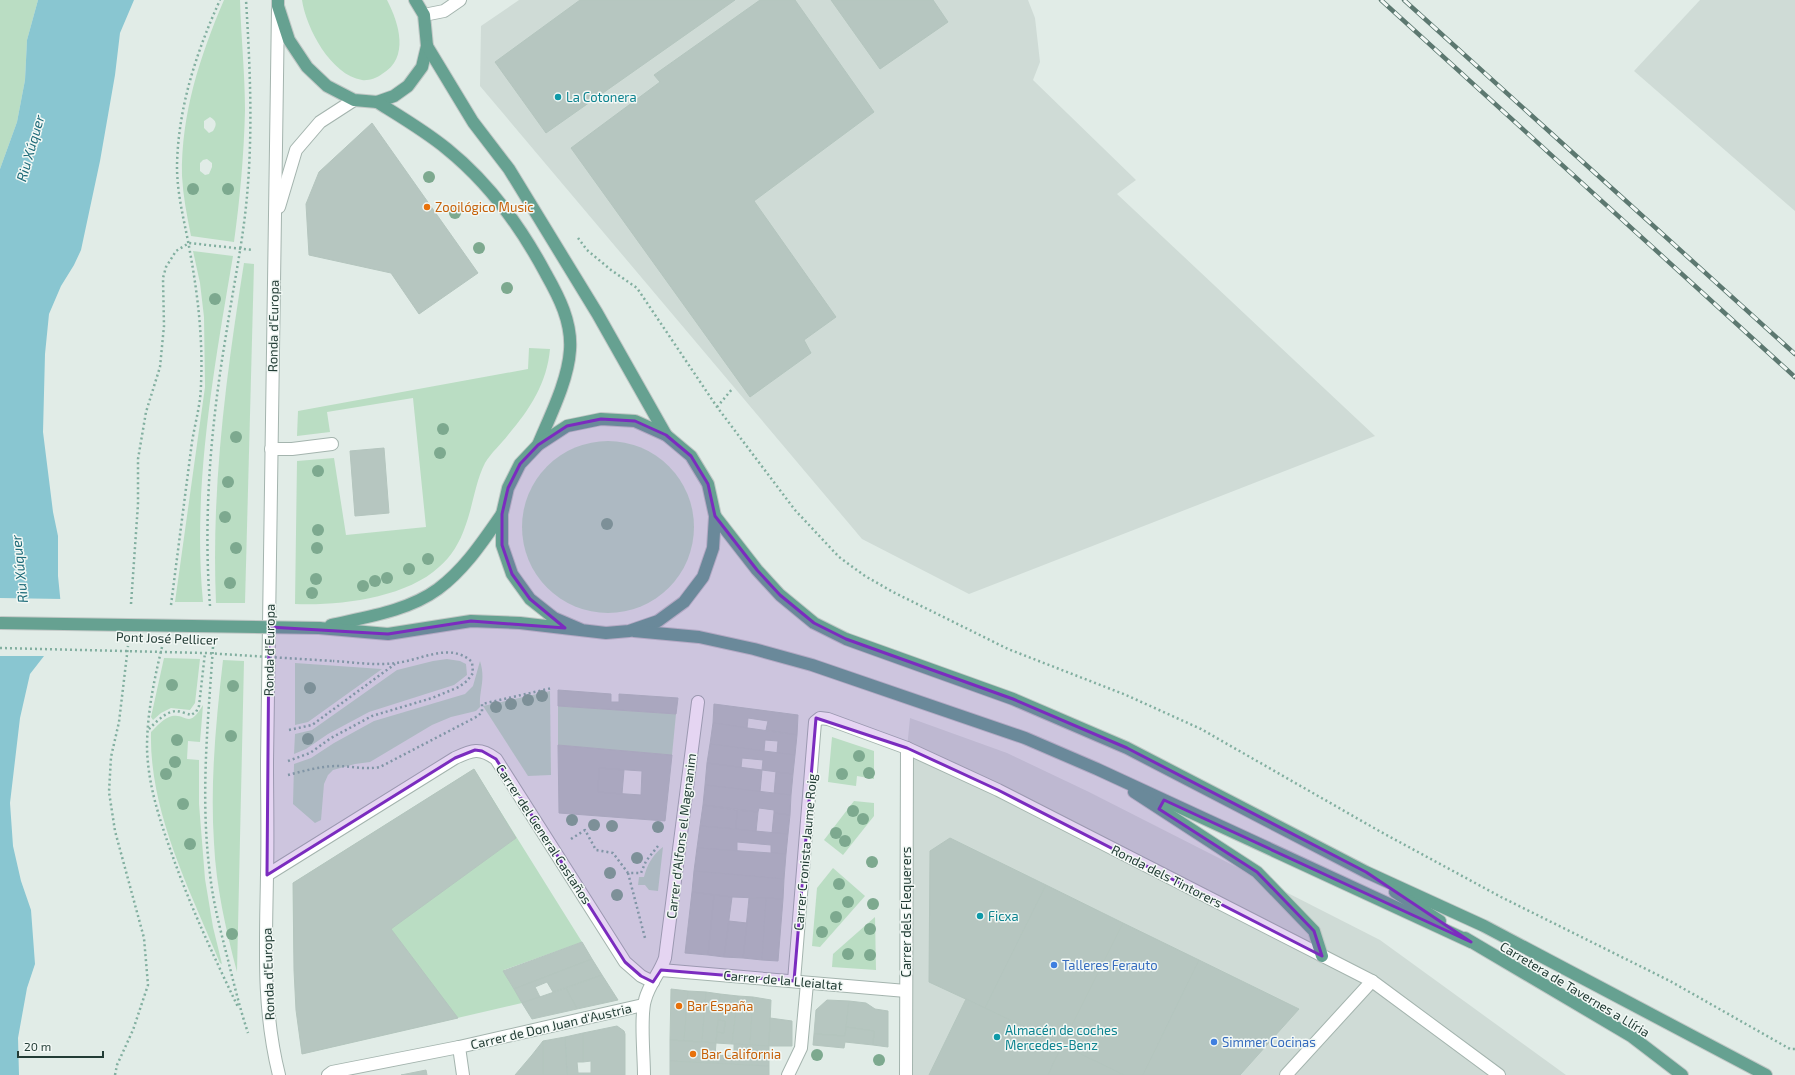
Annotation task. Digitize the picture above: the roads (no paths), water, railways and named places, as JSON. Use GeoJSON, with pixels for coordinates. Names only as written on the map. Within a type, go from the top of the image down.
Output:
{"type":"FeatureCollection","features":[{"type":"Feature","properties":{"kind":"main road"},"geometry":{"type":"LineString","coordinates":[[278,3],[289,40],[307,67],[327,86],[354,100],[377,102],[394,96],[408,86],[422,67],[427,46],[424,15],[415,0]]}},
{"type":"Feature","properties":{"kind":"main road"},"geometry":{"type":"LineString","coordinates":[[427,46],[473,122],[509,169],[597,313],[666,435]]}},
{"type":"Feature","properties":{"kind":"main road"},"geometry":{"type":"LineString","coordinates":[[377,102],[433,139],[483,181],[516,224],[558,296],[568,323],[570,349],[568,368],[538,444]]}},
{"type":"Feature","properties":{"kind":"main road"},"geometry":{"type":"LineString","coordinates":[[582,630],[554,618],[530,599],[512,574],[502,545],[502,514],[508,488],[520,464],[538,444],[567,426],[600,418],[635,421],[666,435],[691,456],[708,484],[715,516],[714,548],[703,577],[684,602],[658,621],[629,631]]}},
{"type":"Feature","properties":{"kind":"main road"},"geometry":{"type":"LineString","coordinates":[[319,628],[376,615],[414,602],[437,590],[456,574],[479,547],[502,514]]}},
{"type":"Feature","properties":{"kind":"main road"},"geometry":{"type":"LineString","coordinates":[[715,516],[780,595],[814,622],[846,639],[1014,699],[1127,748],[1366,872],[1484,926],[1766,1075]]}},
{"type":"Feature","properties":{"kind":"main road"},"geometry":{"type":"LineString","coordinates":[[319,628],[388,634],[471,621],[520,623],[606,633],[629,631],[699,637],[754,649],[812,665],[1025,738],[1097,769],[1471,942]]}},
{"type":"Feature","properties":{"kind":"main road","name":"Pont José Pellicer"},"geometry":{"type":"LineString","coordinates":[[0,623],[319,628]]}},
{"type":"Feature","properties":{"kind":"main road"},"geometry":{"type":"LineString","coordinates":[[1097,769],[1256,872],[1314,931],[1322,956]]}},
{"type":"Feature","properties":{"kind":"main road"},"geometry":{"type":"LineString","coordinates":[[1366,872],[1471,942]]}},
{"type":"Feature","properties":{"kind":"main road","name":"Carretera de Tavernes a Llíria"},"geometry":{"type":"LineString","coordinates":[[1471,942],[1631,1036],[1682,1075]]}},
{"type":"Feature","properties":{"kind":"street"},"geometry":{"type":"LineString","coordinates":[[424,15],[444,12],[460,0]]}},
{"type":"Feature","properties":{"kind":"street"},"geometry":{"type":"LineString","coordinates":[[275,223],[278,3]]}},
{"type":"Feature","properties":{"kind":"street"},"geometry":{"type":"LineString","coordinates":[[275,223],[296,150],[320,122],[354,100]]}},
{"type":"Feature","properties":{"kind":"street","name":"Ronda d'Europa"},"geometry":{"type":"LineString","coordinates":[[275,223],[265,939],[266,993],[272,1045],[279,1075]]}},
{"type":"Feature","properties":{"kind":"street"},"geometry":{"type":"LineString","coordinates":[[271,449],[292,449],[332,444]]}},
{"type":"Feature","properties":{"kind":"street","name":"Carrer d'Alfons el Magnanim"},"geometry":{"type":"LineString","coordinates":[[661,970],[668,941],[698,702]]}},
{"type":"Feature","properties":{"kind":"street","name":"Ronda dels Tintorers"},"geometry":{"type":"LineString","coordinates":[[815,722],[820,718],[828,719],[907,748],[998,790],[1372,981],[1499,1075]]}},
{"type":"Feature","properties":{"kind":"street","name":"Carrer Cronista Jaume Roig"},"geometry":{"type":"LineString","coordinates":[[794,981],[815,722]]}},
{"type":"Feature","properties":{"kind":"street","name":"Carrer dels Flequerers"},"geometry":{"type":"LineString","coordinates":[[906,1075],[907,748]]}},
{"type":"Feature","properties":{"kind":"street","name":"Carrer del General Castaños"},"geometry":{"type":"LineString","coordinates":[[267,875],[455,758],[475,750],[482,751],[496,759],[625,962],[638,973],[653,982]]}},
{"type":"Feature","properties":{"kind":"street"},"geometry":{"type":"LineString","coordinates":[[644,1075],[643,1005],[653,982],[661,970]]}},
{"type":"Feature","properties":{"kind":"street","name":"Carrer de la Lleialtat"},"geometry":{"type":"LineString","coordinates":[[661,970],[906,991]]}},
{"type":"Feature","properties":{"kind":"street"},"geometry":{"type":"LineString","coordinates":[[1286,1075],[1372,981]]}},
{"type":"Feature","properties":{"kind":"street"},"geometry":{"type":"LineString","coordinates":[[788,1075],[801,1048],[807,983]]}},
{"type":"Feature","properties":{"kind":"street","name":"Carrer de Don Juan d'Austria"},"geometry":{"type":"LineString","coordinates":[[328,1075],[332,1072],[459,1047],[643,1005]]}},
{"type":"Feature","properties":{"kind":"street","name":"Carrer de Don Juan d'Austria"},"geometry":{"type":"LineString","coordinates":[[459,1047],[463,1075]]}},
{"type":"Feature","properties":{"kind":"water","name":"Riu Xúquer"},"geometry":{"type":"Polygon","coordinates":[[[38,0],[134,0],[120,33],[115,75],[100,161],[81,250],[61,286],[49,314],[45,354],[43,432],[53,512],[58,536],[58,576],[61,606],[52,642],[44,656],[30,674],[20,718],[10,803],[13,846],[21,881],[31,910],[35,964],[27,988],[18,1038],[19,1075],[0,1075],[0,169],[17,122],[25,80],[27,40],[38,0]]]}},
{"type":"Feature","properties":{"kind":"railway"},"geometry":{"type":"LineString","coordinates":[[1381,0],[1795,377]]}},
{"type":"Feature","properties":{"kind":"railway"},"geometry":{"type":"LineString","coordinates":[[1404,0],[1795,354]]}},
{"type":"Feature","properties":{"kind":"place","name":"La Cotonera"},"geometry":{"type":"Point","coordinates":[558,97]}},
{"type":"Feature","properties":{"kind":"place","name":"Zooilógico Music"},"geometry":{"type":"Point","coordinates":[427,207]}},
{"type":"Feature","properties":{"kind":"place","name":"Ficxa"},"geometry":{"type":"Point","coordinates":[980,916]}},
{"type":"Feature","properties":{"kind":"place","name":"Talleres Ferauto"},"geometry":{"type":"Point","coordinates":[1054,965]}},
{"type":"Feature","properties":{"kind":"place","name":"Bar España"},"geometry":{"type":"Point","coordinates":[679,1006]}},
{"type":"Feature","properties":{"kind":"place","name":"Almacén de coches Mercedes-Benz"},"geometry":{"type":"Point","coordinates":[997,1037]}},
{"type":"Feature","properties":{"kind":"place","name":"Simmer Cocinas"},"geometry":{"type":"Point","coordinates":[1214,1042]}},
{"type":"Feature","properties":{"kind":"place","name":"Bar California"},"geometry":{"type":"Point","coordinates":[693,1054]}}]}
